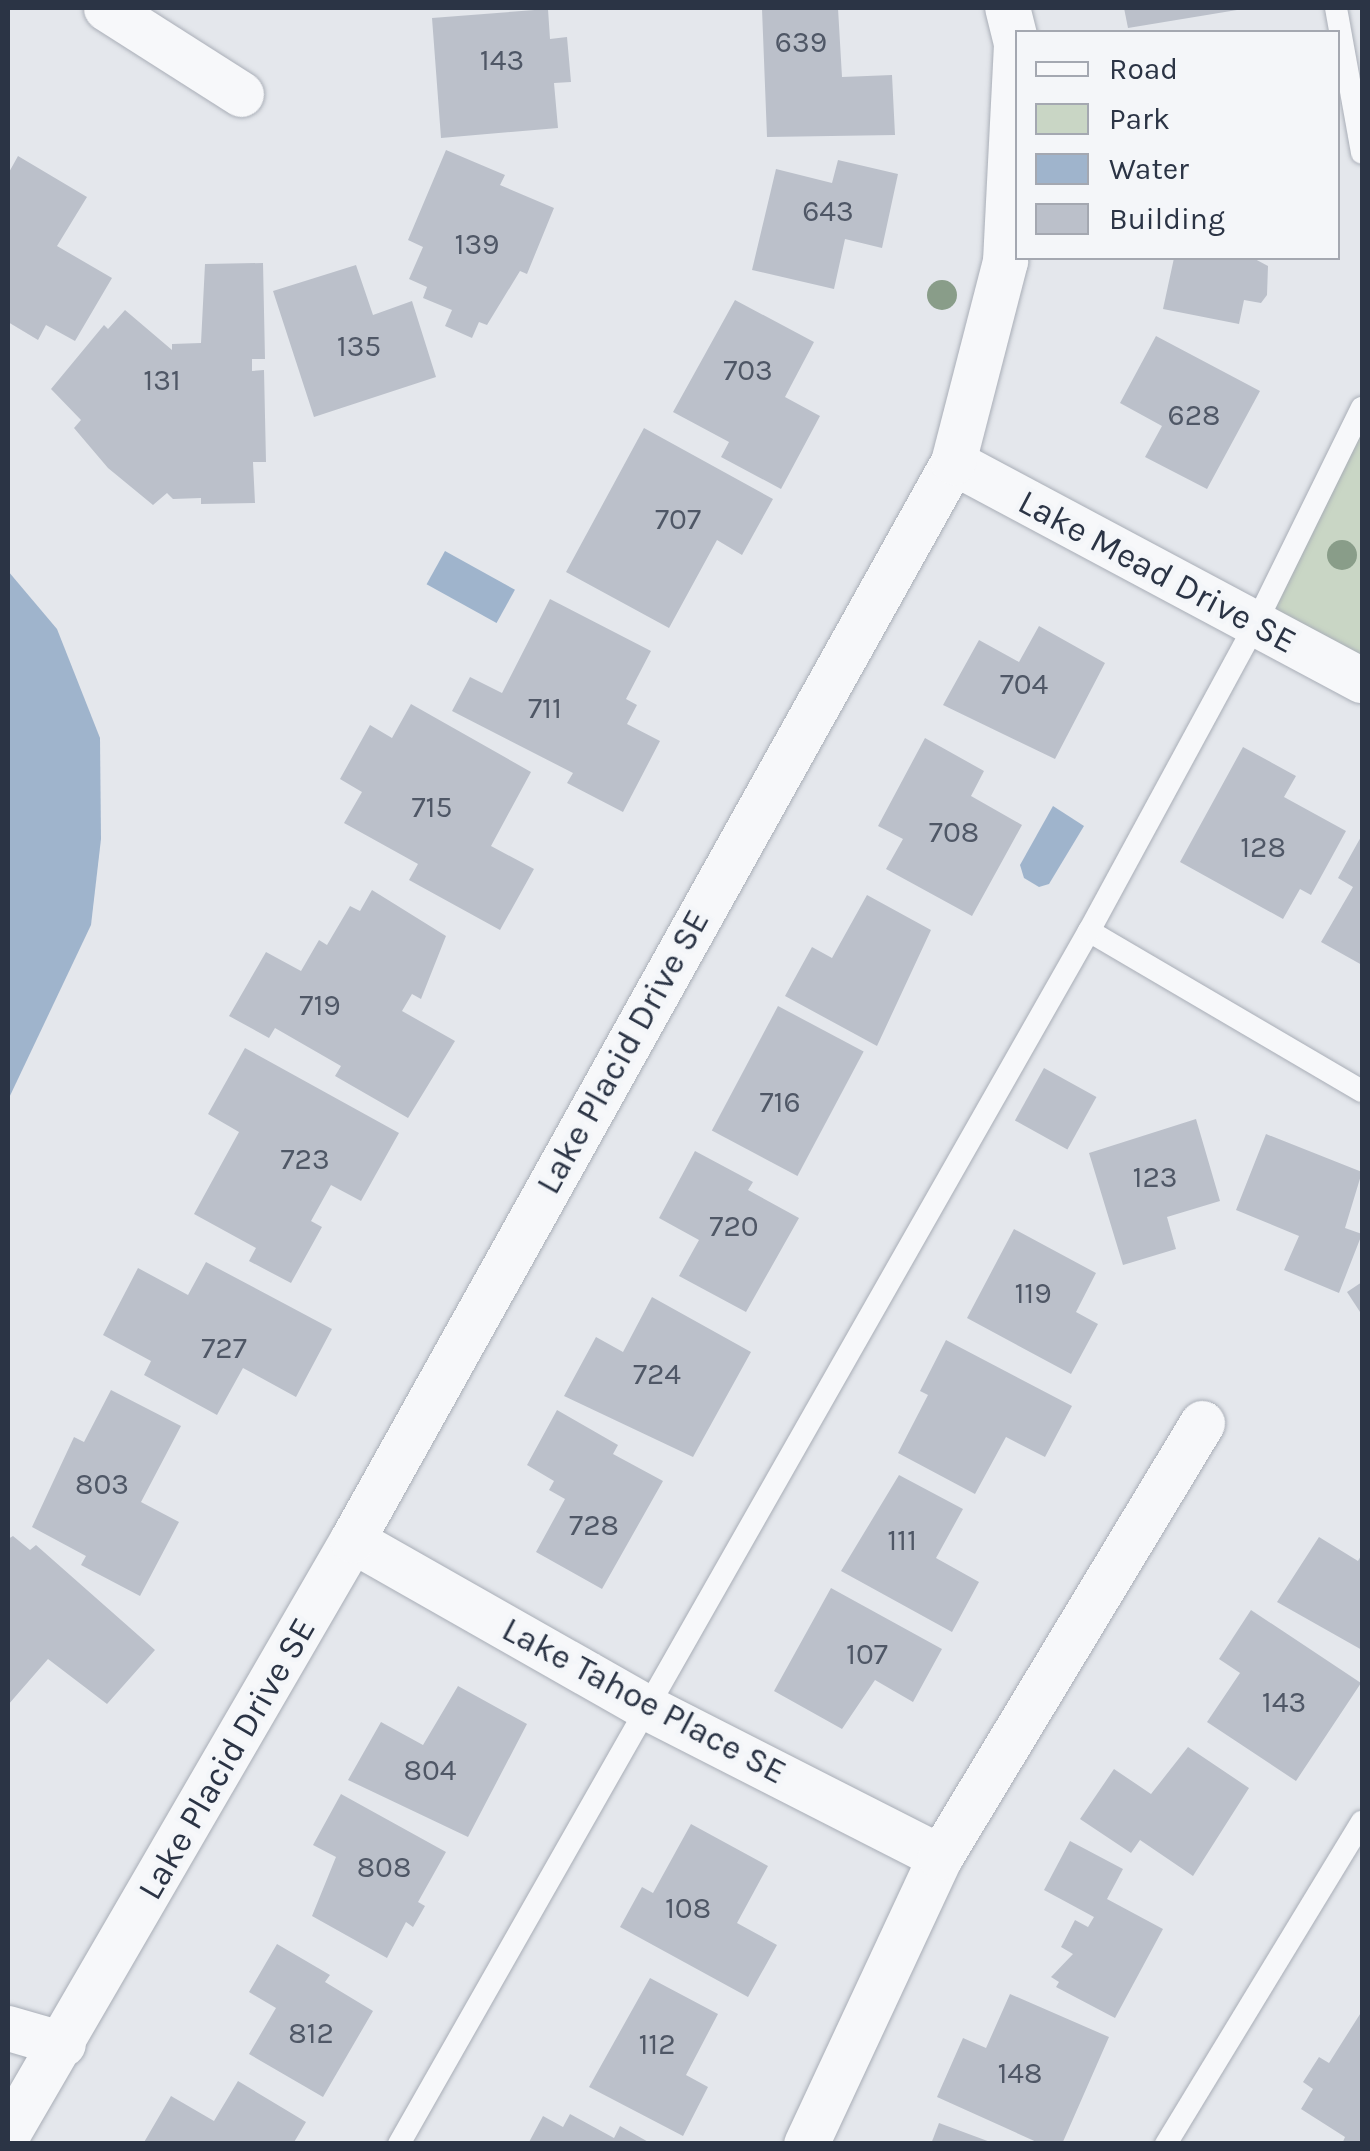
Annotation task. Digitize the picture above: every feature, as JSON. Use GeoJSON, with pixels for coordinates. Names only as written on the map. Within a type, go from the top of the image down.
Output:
{"type":"FeatureCollection","features":[{"type":"Feature","properties":{"kind":"street"},"geometry":{"type":"LineString","coordinates":[[106,8],[241,94]]}},
{"type":"Feature","properties":{"kind":"street","name":"Lake Placid Drive SE"},"geometry":{"type":"LineString","coordinates":[[1007,8],[1015,38]]}},
{"type":"Feature","properties":{"kind":"street","name":"Lake Placid Drive SE"},"geometry":{"type":"LineString","coordinates":[[8,2132],[63,2044],[352,1540],[952,462],[1005,261],[1015,62]]}},
{"type":"Feature","properties":{"kind":"street","name":"Lake Mead Drive SE"},"geometry":{"type":"LineString","coordinates":[[952,462],[1362,680]]}},
{"type":"Feature","properties":{"kind":"street"},"geometry":{"type":"LineString","coordinates":[[806,2144],[940,1856],[1202,1422]]}},
{"type":"Feature","properties":{"kind":"street","name":"Lake Tahoe Place SE"},"geometry":{"type":"LineString","coordinates":[[352,1540],[648,1708],[940,1856]]}},
{"type":"Feature","properties":{"kind":"street"},"geometry":{"type":"LineString","coordinates":[[8,2028],[63,2044]]}},
{"type":"Feature","properties":{"kind":"lane"},"geometry":{"type":"LineString","coordinates":[[1340,30],[1362,154]]}},
{"type":"Feature","properties":{"kind":"lane"},"geometry":{"type":"LineString","coordinates":[[399,2144],[1089,931],[1255,625],[1362,408]]}},
{"type":"Feature","properties":{"kind":"lane"},"geometry":{"type":"LineString","coordinates":[[1089,931],[1362,1091]]}},
{"type":"Feature","properties":{"kind":"lane"},"geometry":{"type":"LineString","coordinates":[[1166,2144],[1362,1822]]}},
{"type":"Feature","properties":{"kind":"green space"},"geometry":{"type":"Polygon","coordinates":[[[1362,408],[1362,680],[1255,625],[1362,408]]]}},
{"type":"Feature","properties":{"kind":"water"},"geometry":{"type":"Polygon","coordinates":[[[445,551],[515,590],[497,623],[427,584],[445,551]]]}},
{"type":"Feature","properties":{"kind":"water"},"geometry":{"type":"Polygon","coordinates":[[[8,571],[57,629],[100,738],[101,839],[91,925],[8,1100],[8,571]]]}},
{"type":"Feature","properties":{"kind":"water"},"geometry":{"type":"Polygon","coordinates":[[[1053,806],[1084,826],[1049,884],[1039,887],[1024,878],[1020,865],[1053,806]]]}},
{"type":"Feature","properties":{"kind":"building"},"geometry":{"type":"Polygon","coordinates":[[[838,8],[842,77],[892,75],[895,135],[767,137],[762,9],[838,8]]]}},
{"type":"Feature","properties":{"kind":"building"},"geometry":{"type":"Polygon","coordinates":[[[1124,8],[1237,8],[1237,10],[1128,28],[1124,8]]]}},
{"type":"Feature","properties":{"kind":"building"},"geometry":{"type":"Polygon","coordinates":[[[548,9],[550,39],[567,37],[571,82],[554,83],[558,128],[441,138],[432,18],[548,9]]]}},
{"type":"Feature","properties":{"kind":"building"},"geometry":{"type":"Polygon","coordinates":[[[446,150],[505,175],[500,185],[554,208],[527,274],[520,271],[487,325],[479,322],[472,338],[445,326],[452,310],[423,298],[427,287],[409,279],[423,247],[408,240],[446,150]]]}},
{"type":"Feature","properties":{"kind":"building"},"geometry":{"type":"Polygon","coordinates":[[[18,156],[87,197],[57,246],[112,278],[75,341],[46,325],[38,340],[8,322],[8,174],[18,156]]]}},
{"type":"Feature","properties":{"kind":"building"},"geometry":{"type":"Polygon","coordinates":[[[838,160],[898,174],[882,248],[845,239],[834,289],[752,270],[776,169],[832,183],[838,160]]]}},
{"type":"Feature","properties":{"kind":"building"},"geometry":{"type":"Polygon","coordinates":[[[1174,260],[1257,260],[1268,266],[1267,295],[1261,303],[1244,300],[1239,324],[1163,309],[1174,260]]]}},
{"type":"Feature","properties":{"kind":"building"},"geometry":{"type":"Polygon","coordinates":[[[263,263],[265,359],[252,359],[252,371],[264,370],[266,462],[253,462],[255,503],[201,504],[201,498],[173,499],[167,493],[153,505],[108,468],[74,428],[81,420],[51,389],[104,325],[108,329],[125,310],[172,350],[172,344],[201,343],[205,264],[263,263]]]}},
{"type":"Feature","properties":{"kind":"building"},"geometry":{"type":"Polygon","coordinates":[[[356,265],[373,315],[412,301],[436,377],[314,417],[273,291],[356,265]]]}},
{"type":"Feature","properties":{"kind":"building"},"geometry":{"type":"Polygon","coordinates":[[[735,300],[814,342],[785,397],[820,416],[781,489],[721,457],[729,442],[673,412],[735,300]]]}},
{"type":"Feature","properties":{"kind":"building"},"geometry":{"type":"Polygon","coordinates":[[[1156,336],[1260,391],[1207,489],[1145,457],[1162,426],[1120,403],[1156,336]]]}},
{"type":"Feature","properties":{"kind":"building"},"geometry":{"type":"Polygon","coordinates":[[[644,428],[773,499],[742,555],[717,540],[669,628],[566,572],[644,428]]]}},
{"type":"Feature","properties":{"kind":"building"},"geometry":{"type":"Polygon","coordinates":[[[550,599],[651,651],[626,699],[637,705],[627,724],[660,741],[623,812],[567,783],[573,773],[452,711],[470,677],[502,693],[550,599]]]}},
{"type":"Feature","properties":{"kind":"building"},"geometry":{"type":"Polygon","coordinates":[[[1039,626],[1105,663],[1055,759],[943,705],[979,640],[1019,662],[1039,626]]]}},
{"type":"Feature","properties":{"kind":"building"},"geometry":{"type":"Polygon","coordinates":[[[411,704],[531,772],[491,846],[534,869],[500,930],[409,880],[418,864],[344,823],[362,792],[340,779],[370,725],[392,738],[411,704]]]}},
{"type":"Feature","properties":{"kind":"building"},"geometry":{"type":"Polygon","coordinates":[[[925,738],[984,771],[971,796],[1022,825],[972,916],[886,869],[903,839],[878,826],[925,738]]]}},
{"type":"Feature","properties":{"kind":"building"},"geometry":{"type":"Polygon","coordinates":[[[1243,747],[1296,776],[1284,797],[1346,831],[1311,895],[1300,889],[1283,919],[1180,862],[1243,747]]]}},
{"type":"Feature","properties":{"kind":"building"},"geometry":{"type":"Polygon","coordinates":[[[1362,835],[1362,965],[1321,942],[1353,887],[1338,878],[1362,835]]]}},
{"type":"Feature","properties":{"kind":"building"},"geometry":{"type":"Polygon","coordinates":[[[372,890],[446,936],[421,999],[412,994],[402,1011],[455,1041],[408,1118],[335,1076],[341,1066],[275,1028],[269,1038],[229,1016],[266,952],[301,971],[319,940],[327,945],[350,906],[360,911],[372,890]]]}},
{"type":"Feature","properties":{"kind":"building"},"geometry":{"type":"Polygon","coordinates":[[[867,895],[931,930],[877,1046],[785,996],[812,947],[832,958],[867,895]]]}},
{"type":"Feature","properties":{"kind":"building"},"geometry":{"type":"Polygon","coordinates":[[[778,1006],[864,1052],[797,1176],[712,1130],[778,1006]]]}},
{"type":"Feature","properties":{"kind":"building"},"geometry":{"type":"Polygon","coordinates":[[[245,1048],[399,1133],[361,1201],[331,1185],[311,1221],[322,1227],[291,1283],[249,1261],[256,1248],[194,1214],[239,1132],[208,1114],[245,1048]]]}},
{"type":"Feature","properties":{"kind":"building"},"geometry":{"type":"Polygon","coordinates":[[[1044,1068],[1096,1097],[1067,1150],[1015,1120],[1044,1068]]]}},
{"type":"Feature","properties":{"kind":"building"},"geometry":{"type":"Polygon","coordinates":[[[1196,1119],[1220,1201],[1167,1217],[1176,1249],[1123,1265],[1089,1153],[1196,1119]]]}},
{"type":"Feature","properties":{"kind":"building"},"geometry":{"type":"Polygon","coordinates":[[[1266,1134],[1362,1172],[1345,1228],[1362,1234],[1339,1293],[1284,1270],[1299,1236],[1236,1210],[1266,1134]]]}},
{"type":"Feature","properties":{"kind":"building"},"geometry":{"type":"Polygon","coordinates":[[[695,1151],[753,1182],[748,1190],[799,1218],[746,1312],[679,1276],[699,1240],[659,1218],[695,1151]]]}},
{"type":"Feature","properties":{"kind":"building"},"geometry":{"type":"Polygon","coordinates":[[[1014,1229],[1096,1273],[1076,1312],[1098,1324],[1071,1374],[967,1318],[1014,1229]]]}},
{"type":"Feature","properties":{"kind":"building"},"geometry":{"type":"Polygon","coordinates":[[[206,1262],[332,1329],[296,1397],[243,1368],[217,1415],[144,1375],[151,1361],[103,1335],[138,1268],[188,1295],[206,1262]]]}},
{"type":"Feature","properties":{"kind":"building"},"geometry":{"type":"Polygon","coordinates":[[[1362,1282],[1362,1315],[1347,1292],[1362,1282]]]}},
{"type":"Feature","properties":{"kind":"building"},"geometry":{"type":"Polygon","coordinates":[[[652,1297],[751,1352],[693,1457],[564,1396],[596,1337],[623,1352],[652,1297]]]}},
{"type":"Feature","properties":{"kind":"building"},"geometry":{"type":"Polygon","coordinates":[[[946,1340],[1072,1406],[1045,1457],[1006,1437],[975,1494],[898,1453],[928,1395],[920,1391],[946,1340]]]}},
{"type":"Feature","properties":{"kind":"building"},"geometry":{"type":"Polygon","coordinates":[[[111,1390],[181,1426],[141,1502],[179,1522],[140,1596],[81,1565],[86,1556],[32,1527],[74,1437],[84,1442],[111,1390]]]}},
{"type":"Feature","properties":{"kind":"building"},"geometry":{"type":"Polygon","coordinates":[[[557,1410],[618,1445],[613,1454],[663,1481],[602,1589],[536,1552],[565,1499],[549,1490],[554,1481],[527,1465],[557,1410]]]}},
{"type":"Feature","properties":{"kind":"building"},"geometry":{"type":"Polygon","coordinates":[[[899,1475],[963,1509],[936,1558],[979,1582],[952,1632],[841,1571],[899,1475]]]}},
{"type":"Feature","properties":{"kind":"building"},"geometry":{"type":"Polygon","coordinates":[[[13,1536],[30,1550],[36,1545],[155,1650],[107,1704],[48,1659],[8,1705],[8,1539],[13,1536]]]}},
{"type":"Feature","properties":{"kind":"building"},"geometry":{"type":"Polygon","coordinates":[[[1319,1537],[1358,1561],[1362,1554],[1362,1650],[1277,1602],[1319,1537]]]}},
{"type":"Feature","properties":{"kind":"building"},"geometry":{"type":"Polygon","coordinates":[[[831,1588],[942,1649],[913,1702],[875,1680],[842,1729],[774,1691],[831,1588]]]}},
{"type":"Feature","properties":{"kind":"building"},"geometry":{"type":"Polygon","coordinates":[[[1251,1610],[1361,1683],[1296,1781],[1207,1722],[1240,1673],[1219,1659],[1251,1610]]]}},
{"type":"Feature","properties":{"kind":"building"},"geometry":{"type":"Polygon","coordinates":[[[458,1686],[527,1724],[468,1837],[348,1780],[381,1722],[423,1745],[458,1686]]]}},
{"type":"Feature","properties":{"kind":"building"},"geometry":{"type":"Polygon","coordinates":[[[1188,1747],[1249,1788],[1193,1876],[1140,1840],[1131,1853],[1080,1819],[1114,1769],[1151,1794],[1188,1747]]]}},
{"type":"Feature","properties":{"kind":"building"},"geometry":{"type":"Polygon","coordinates":[[[341,1794],[446,1852],[418,1902],[425,1906],[413,1927],[406,1922],[387,1958],[312,1916],[336,1857],[313,1845],[341,1794]]]}},
{"type":"Feature","properties":{"kind":"building"},"geometry":{"type":"Polygon","coordinates":[[[691,1824],[768,1866],[737,1923],[777,1945],[748,1997],[620,1927],[642,1887],[653,1893],[691,1824]]]}},
{"type":"Feature","properties":{"kind":"building"},"geometry":{"type":"Polygon","coordinates":[[[1070,1841],[1123,1869],[1107,1899],[1163,1929],[1115,2018],[1056,1987],[1059,1982],[1051,1977],[1073,1954],[1061,1947],[1075,1920],[1088,1927],[1094,1917],[1044,1890],[1070,1841]]]}},
{"type":"Feature","properties":{"kind":"building"},"geometry":{"type":"Polygon","coordinates":[[[277,1944],[330,1975],[325,1982],[373,2011],[323,2097],[249,2054],[276,2008],[249,1992],[277,1944]]]}},
{"type":"Feature","properties":{"kind":"building"},"geometry":{"type":"Polygon","coordinates":[[[650,1978],[718,2014],[686,2075],[708,2087],[683,2136],[589,2087],[650,1978]]]}},
{"type":"Feature","properties":{"kind":"building"},"geometry":{"type":"Polygon","coordinates":[[[1010,1994],[1109,2037],[1062,2144],[1041,2144],[937,2097],[963,2038],[986,2048],[1010,1994]]]}},
{"type":"Feature","properties":{"kind":"building"},"geometry":{"type":"Polygon","coordinates":[[[1362,2011],[1362,2144],[1342,2144],[1345,2137],[1301,2109],[1313,2089],[1303,2082],[1319,2057],[1329,2063],[1362,2011]]]}},
{"type":"Feature","properties":{"kind":"building"},"geometry":{"type":"Polygon","coordinates":[[[238,2081],[306,2122],[293,2144],[143,2144],[171,2096],[214,2121],[238,2081]]]}},
{"type":"Feature","properties":{"kind":"building"},"geometry":{"type":"Polygon","coordinates":[[[570,2114],[614,2138],[620,2126],[652,2144],[528,2144],[543,2116],[563,2127],[570,2114]]]}},
{"type":"Feature","properties":{"kind":"building"},"geometry":{"type":"Polygon","coordinates":[[[939,2123],[993,2143],[993,2144],[931,2144],[939,2123]]]}}]}
